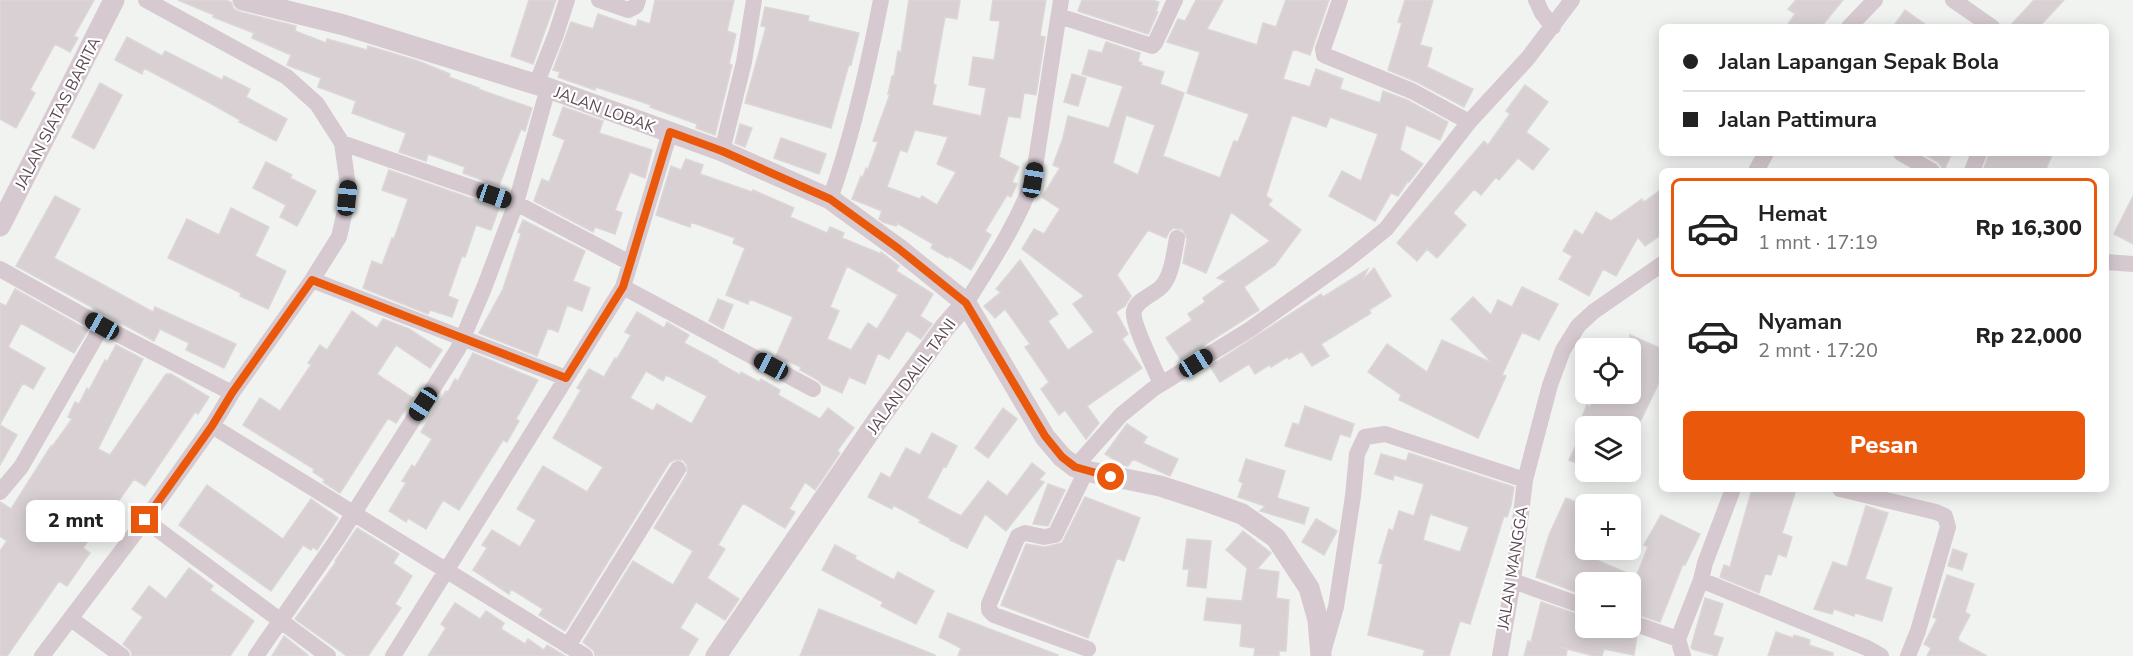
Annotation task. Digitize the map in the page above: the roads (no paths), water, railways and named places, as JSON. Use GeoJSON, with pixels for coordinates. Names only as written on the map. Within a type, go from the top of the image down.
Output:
{"type":"FeatureCollection","features":[{"type":"Feature","properties":{"kind":"street","name":"JALAN SIATAS BARITA"},"geometry":{"type":"LineString","coordinates":[[0,226],[114,0]]}},
{"type":"Feature","properties":{"kind":"street"},"geometry":{"type":"LineString","coordinates":[[42,656],[145,520],[312,280],[339,237],[345,211],[348,186],[342,143],[316,104],[287,77],[146,0]]}},
{"type":"Feature","properties":{"kind":"street","name":"JALAN LOBAK"},"geometry":{"type":"LineString","coordinates":[[243,0],[344,25],[542,87],[722,151],[830,199],[899,249],[966,303]]}},
{"type":"Feature","properties":{"kind":"street"},"geometry":{"type":"LineString","coordinates":[[256,656],[354,514],[458,348],[484,288],[516,203],[542,87],[567,0]]}},
{"type":"Feature","properties":{"kind":"street"},"geometry":{"type":"LineString","coordinates":[[599,0],[628,10],[636,6],[638,0]]}},
{"type":"Feature","properties":{"kind":"street"},"geometry":{"type":"LineString","coordinates":[[722,151],[744,62],[754,0]]}},
{"type":"Feature","properties":{"kind":"street"},"geometry":{"type":"LineString","coordinates":[[830,199],[844,160],[869,62],[881,0]]}},
{"type":"Feature","properties":{"kind":"street"},"geometry":{"type":"LineString","coordinates":[[1060,8],[1152,46],[1157,41],[1175,0]]}},
{"type":"Feature","properties":{"kind":"street"},"geometry":{"type":"LineString","coordinates":[[1340,0],[1323,49],[1324,55],[1412,91],[1469,122]]}},
{"type":"Feature","properties":{"kind":"street"},"geometry":{"type":"LineString","coordinates":[[1536,0],[1542,13],[1553,27]]}},
{"type":"Feature","properties":{"kind":"street"},"geometry":{"type":"LineString","coordinates":[[1088,649],[994,615],[989,610],[989,604],[1018,536],[1025,532],[1044,537],[1055,535],[1080,469],[1121,415],[1161,384],[1249,330],[1346,261],[1386,229],[1469,122],[1528,58],[1572,0]]}},
{"type":"Feature","properties":{"kind":"street"},"geometry":{"type":"LineString","coordinates":[[1852,24],[1875,0]]}},
{"type":"Feature","properties":{"kind":"street"},"geometry":{"type":"LineString","coordinates":[[1953,0],[1988,24]]}},
{"type":"Feature","properties":{"kind":"street","name":"JALAN DALIL TANI"},"geometry":{"type":"LineString","coordinates":[[716,656],[890,403],[945,327],[966,303],[1024,205],[1033,180],[1060,8]]}},
{"type":"Feature","properties":{"kind":"street"},"geometry":{"type":"LineString","coordinates":[[393,656],[623,287],[670,132]]}},
{"type":"Feature","properties":{"kind":"street"},"geometry":{"type":"LineString","coordinates":[[342,143],[516,203],[630,262]]}},
{"type":"Feature","properties":{"kind":"street"},"geometry":{"type":"LineString","coordinates":[[1906,156],[1927,168]]}},
{"type":"Feature","properties":{"kind":"street"},"geometry":{"type":"LineString","coordinates":[[1161,384],[1139,333],[1134,310],[1137,305],[1162,286],[1168,275],[1177,238]]}},
{"type":"Feature","properties":{"kind":"street"},"geometry":{"type":"LineString","coordinates":[[2109,262],[2133,264]]}},
{"type":"Feature","properties":{"kind":"street","name":"JALAN MANGGA"},"geometry":{"type":"LineString","coordinates":[[1500,656],[1513,581],[1526,480],[1550,385],[1563,350],[1578,326],[1593,312],[1659,266]]}},
{"type":"Feature","properties":{"kind":"street"},"geometry":{"type":"LineString","coordinates":[[0,269],[102,326],[232,393]]}},
{"type":"Feature","properties":{"kind":"street"},"geometry":{"type":"LineString","coordinates":[[312,280],[566,378]]}},
{"type":"Feature","properties":{"kind":"street"},"geometry":{"type":"LineString","coordinates":[[623,287],[813,389]]}},
{"type":"Feature","properties":{"kind":"street"},"geometry":{"type":"LineString","coordinates":[[966,303],[1045,436],[1062,457],[1080,469],[1160,486],[1242,514],[1276,538],[1309,588],[1318,620],[1321,656]]}},
{"type":"Feature","properties":{"kind":"street"},"geometry":{"type":"LineString","coordinates":[[0,492],[21,467],[102,326]]}},
{"type":"Feature","properties":{"kind":"street"},"geometry":{"type":"LineString","coordinates":[[212,426],[585,656]]}},
{"type":"Feature","properties":{"kind":"street"},"geometry":{"type":"LineString","coordinates":[[1321,656],[1336,607],[1357,454],[1365,437],[1384,434],[1526,480]]}},
{"type":"Feature","properties":{"kind":"street"},"geometry":{"type":"LineString","coordinates":[[568,646],[678,469]]}},
{"type":"Feature","properties":{"kind":"street"},"geometry":{"type":"LineString","coordinates":[[1641,628],[1683,652],[1705,563],[1732,492]]}},
{"type":"Feature","properties":{"kind":"street"},"geometry":{"type":"LineString","coordinates":[[1853,492],[1945,516],[1948,527],[1918,631],[1908,656]]}},
{"type":"Feature","properties":{"kind":"street"},"geometry":{"type":"LineString","coordinates":[[145,520],[328,656]]}},
{"type":"Feature","properties":{"kind":"street"},"geometry":{"type":"LineString","coordinates":[[1701,580],[1867,648],[1881,656]]}},
{"type":"Feature","properties":{"kind":"street"},"geometry":{"type":"LineString","coordinates":[[1513,581],[1575,602]]}},
{"type":"Feature","properties":{"kind":"street"},"geometry":{"type":"LineString","coordinates":[[71,619],[122,656]]}}]}
